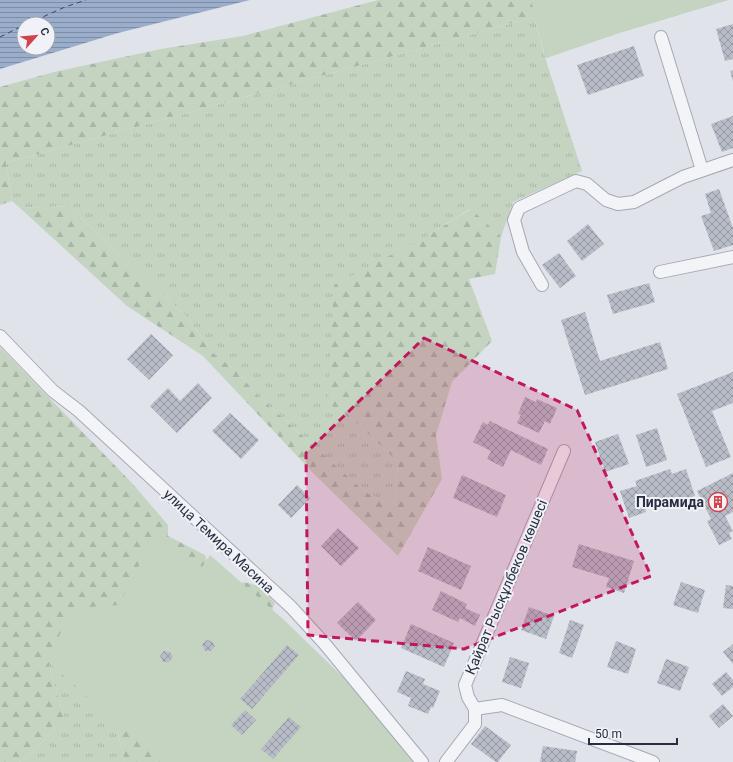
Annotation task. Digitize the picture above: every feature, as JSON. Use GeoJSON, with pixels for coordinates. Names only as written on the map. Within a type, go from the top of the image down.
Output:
{"type":"FeatureCollection","features":[{"type":"Feature","properties":{"kind":"street"},"geometry":{"type":"LineString","coordinates":[[661,37],[702,170]]}},
{"type":"Feature","properties":{"kind":"street"},"geometry":{"type":"LineString","coordinates":[[542,285],[523,252],[514,220],[519,208],[576,181],[587,184],[606,200],[618,204],[634,202],[683,177],[733,160]]}},
{"type":"Feature","properties":{"kind":"street"},"geometry":{"type":"LineString","coordinates":[[660,272],[733,257]]}},
{"type":"Feature","properties":{"kind":"street","name":"улица Темира Масина"},"geometry":{"type":"LineString","coordinates":[[0,336],[53,391],[79,411],[291,607],[324,643],[422,762]]}},
{"type":"Feature","properties":{"kind":"street","name":"Қайрат Рысқұлбеков көшесі"},"geometry":{"type":"LineString","coordinates":[[475,708],[468,697],[465,685],[564,451]]}},
{"type":"Feature","properties":{"kind":"street"},"geometry":{"type":"LineString","coordinates":[[446,762],[475,724],[475,708],[502,705],[653,762]]}},
{"type":"Feature","properties":{"kind":"highlighted area"},"geometry":{"type":"Polygon","coordinates":[[[424,338],[577,410],[651,576],[464,649],[308,635],[306,453],[424,338]]]}},
{"type":"Feature","properties":{"kind":"green space"},"geometry":{"type":"Polygon","coordinates":[[[378,0],[728,0],[619,33],[546,58],[534,17],[6,163],[12,201],[0,205],[0,87],[54,72],[161,49],[243,36],[378,0]]]}},
{"type":"Feature","properties":{"kind":"green space"},"geometry":{"type":"Polygon","coordinates":[[[531,0],[728,0],[619,33],[546,58],[531,0]]]}},
{"type":"Feature","properties":{"kind":"green space"},"geometry":{"type":"Polygon","coordinates":[[[534,17],[548,67],[582,171],[513,202],[501,237],[470,209],[429,235],[329,403],[357,423],[398,462],[394,506],[365,492],[255,393],[239,373],[212,352],[187,317],[68,206],[20,208],[12,201],[6,163],[534,17]]]}},
{"type":"Feature","properties":{"kind":"green space"},"geometry":{"type":"Polygon","coordinates":[[[68,206],[187,317],[212,352],[239,373],[255,393],[365,492],[394,506],[398,462],[357,423],[328,403],[334,285],[429,235],[471,209],[501,237],[495,274],[469,279],[492,341],[452,382],[436,435],[442,479],[398,556],[313,473],[203,356],[127,306],[20,208],[68,206]]]}},
{"type":"Feature","properties":{"kind":"green space"},"geometry":{"type":"Polygon","coordinates":[[[0,347],[131,482],[168,525],[168,536],[205,555],[210,571],[232,588],[244,582],[259,586],[275,603],[244,679],[226,762],[123,762],[124,758],[117,729],[150,737],[68,627],[49,665],[64,717],[29,757],[19,762],[0,762],[0,347]]]}},
{"type":"Feature","properties":{"kind":"green space"},"geometry":{"type":"Polygon","coordinates":[[[156,532],[202,567],[210,555],[284,620],[345,679],[415,762],[162,762],[46,660],[74,608],[119,605],[156,532]]]}},
{"type":"Feature","properties":{"kind":"green space"},"geometry":{"type":"Polygon","coordinates":[[[68,627],[150,737],[117,730],[124,758],[123,762],[19,762],[29,757],[64,717],[49,665],[68,627]]]}},
{"type":"Feature","properties":{"kind":"water"},"geometry":{"type":"Polygon","coordinates":[[[0,0],[250,0],[118,33],[56,52],[56,16],[16,16],[16,56],[43,56],[0,69],[0,0]]]}},
{"type":"Feature","properties":{"kind":"building"},"geometry":{"type":"Polygon","coordinates":[[[733,24],[733,59],[725,61],[716,29],[733,24]]]}},
{"type":"Feature","properties":{"kind":"building"},"geometry":{"type":"Polygon","coordinates":[[[634,46],[644,76],[588,95],[577,65],[634,46]]]}},
{"type":"Feature","properties":{"kind":"building"},"geometry":{"type":"Polygon","coordinates":[[[733,70],[733,81],[730,71],[733,70]]]}},
{"type":"Feature","properties":{"kind":"building"},"geometry":{"type":"Polygon","coordinates":[[[733,116],[733,148],[722,152],[711,124],[733,116]]]}},
{"type":"Feature","properties":{"kind":"building"},"geometry":{"type":"Polygon","coordinates":[[[719,189],[733,228],[733,245],[714,251],[701,216],[711,213],[705,194],[719,189]]]}},
{"type":"Feature","properties":{"kind":"building"},"geometry":{"type":"Polygon","coordinates":[[[588,224],[604,244],[582,261],[567,241],[588,224]]]}},
{"type":"Feature","properties":{"kind":"building"},"geometry":{"type":"Polygon","coordinates":[[[559,253],[576,276],[560,288],[542,265],[559,253]]]}},
{"type":"Feature","properties":{"kind":"building"},"geometry":{"type":"Polygon","coordinates":[[[649,283],[655,302],[613,314],[607,295],[649,283]]]}},
{"type":"Feature","properties":{"kind":"building"},"geometry":{"type":"Polygon","coordinates":[[[585,312],[600,361],[660,342],[668,369],[585,395],[561,320],[585,312]]]}},
{"type":"Feature","properties":{"kind":"building"},"geometry":{"type":"Polygon","coordinates":[[[151,334],[173,355],[149,380],[127,359],[151,334]]]}},
{"type":"Feature","properties":{"kind":"building"},"geometry":{"type":"Polygon","coordinates":[[[733,372],[733,403],[712,411],[731,457],[706,467],[677,394],[733,372]]]}},
{"type":"Feature","properties":{"kind":"building"},"geometry":{"type":"Polygon","coordinates":[[[198,383],[212,398],[177,433],[150,406],[168,388],[180,401],[198,383]]]}},
{"type":"Feature","properties":{"kind":"building"},"geometry":{"type":"Polygon","coordinates":[[[525,397],[536,402],[537,399],[557,408],[550,424],[545,421],[539,433],[517,423],[521,415],[518,414],[525,397]]]}},
{"type":"Feature","properties":{"kind":"building"},"geometry":{"type":"Polygon","coordinates":[[[230,413],[259,440],[241,459],[212,431],[230,413]]]}},
{"type":"Feature","properties":{"kind":"building"},"geometry":{"type":"Polygon","coordinates":[[[490,421],[548,449],[541,465],[511,450],[503,467],[487,459],[491,451],[473,442],[483,422],[488,425],[490,421]]]}},
{"type":"Feature","properties":{"kind":"building"},"geometry":{"type":"Polygon","coordinates":[[[657,428],[667,460],[646,467],[636,435],[657,428]]]}},
{"type":"Feature","properties":{"kind":"building"},"geometry":{"type":"Polygon","coordinates":[[[618,434],[629,464],[605,472],[595,442],[618,434]]]}},
{"type":"Feature","properties":{"kind":"building"},"geometry":{"type":"Polygon","coordinates":[[[670,469],[672,474],[686,469],[695,496],[678,501],[676,497],[645,508],[646,512],[629,518],[620,491],[637,486],[635,481],[670,469]]]}},
{"type":"Feature","properties":{"kind":"building","name":"Пирамида"},"geometry":{"type":"Polygon","coordinates":[[[733,473],[733,512],[725,516],[733,531],[729,533],[732,539],[719,545],[707,521],[711,519],[697,491],[733,473]]]}},
{"type":"Feature","properties":{"kind":"building"},"geometry":{"type":"Polygon","coordinates":[[[462,475],[506,495],[497,517],[453,498],[462,475]]]}},
{"type":"Feature","properties":{"kind":"building"},"geometry":{"type":"Polygon","coordinates":[[[297,485],[310,498],[291,518],[278,505],[297,485]]]}},
{"type":"Feature","properties":{"kind":"building"},"geometry":{"type":"Polygon","coordinates":[[[338,528],[359,548],[341,566],[321,546],[338,528]]]}},
{"type":"Feature","properties":{"kind":"building"},"geometry":{"type":"Polygon","coordinates":[[[579,544],[634,561],[624,593],[606,587],[609,578],[572,567],[579,544]]]}},
{"type":"Feature","properties":{"kind":"building"},"geometry":{"type":"Polygon","coordinates":[[[428,547],[471,566],[461,590],[418,571],[428,547]]]}},
{"type":"Feature","properties":{"kind":"building"},"geometry":{"type":"Polygon","coordinates":[[[681,582],[705,590],[698,613],[673,605],[681,582]]]}},
{"type":"Feature","properties":{"kind":"building"},"geometry":{"type":"Polygon","coordinates":[[[726,585],[733,586],[733,609],[723,608],[726,585]]]}},
{"type":"Feature","properties":{"kind":"building"},"geometry":{"type":"Polygon","coordinates":[[[441,591],[467,604],[465,608],[480,615],[475,626],[460,618],[458,622],[432,610],[441,591]]]}},
{"type":"Feature","properties":{"kind":"building"},"geometry":{"type":"Polygon","coordinates":[[[358,602],[376,620],[356,641],[337,623],[358,602]]]}},
{"type":"Feature","properties":{"kind":"building"},"geometry":{"type":"Polygon","coordinates":[[[529,607],[554,616],[546,639],[521,630],[529,607]]]}},
{"type":"Feature","properties":{"kind":"building"},"geometry":{"type":"Polygon","coordinates":[[[570,620],[584,625],[572,658],[559,653],[570,620]]]}},
{"type":"Feature","properties":{"kind":"building"},"geometry":{"type":"Polygon","coordinates":[[[411,624],[454,643],[444,667],[401,648],[411,624]]]}},
{"type":"Feature","properties":{"kind":"building"},"geometry":{"type":"Polygon","coordinates":[[[206,640],[212,641],[215,646],[211,651],[205,651],[202,645],[206,640]]]}},
{"type":"Feature","properties":{"kind":"building"},"geometry":{"type":"Polygon","coordinates":[[[616,641],[636,649],[628,674],[607,667],[616,641]]]}},
{"type":"Feature","properties":{"kind":"building"},"geometry":{"type":"Polygon","coordinates":[[[733,644],[733,664],[723,652],[733,644]]]}},
{"type":"Feature","properties":{"kind":"building"},"geometry":{"type":"Polygon","coordinates":[[[287,645],[299,655],[252,709],[240,699],[287,645]]]}},
{"type":"Feature","properties":{"kind":"building"},"geometry":{"type":"Polygon","coordinates":[[[164,651],[170,652],[173,657],[169,662],[163,662],[160,656],[164,651]]]}},
{"type":"Feature","properties":{"kind":"building"},"geometry":{"type":"Polygon","coordinates":[[[510,657],[529,663],[521,688],[502,682],[510,657]]]}},
{"type":"Feature","properties":{"kind":"building"},"geometry":{"type":"Polygon","coordinates":[[[666,659],[689,667],[680,691],[657,683],[666,659]]]}},
{"type":"Feature","properties":{"kind":"building"},"geometry":{"type":"Polygon","coordinates":[[[406,671],[425,679],[423,684],[440,691],[433,708],[431,707],[428,714],[408,706],[411,698],[397,692],[406,671]]]}},
{"type":"Feature","properties":{"kind":"building"},"geometry":{"type":"Polygon","coordinates":[[[726,672],[733,680],[733,687],[722,696],[712,684],[726,672]]]}},
{"type":"Feature","properties":{"kind":"building"},"geometry":{"type":"Polygon","coordinates":[[[723,704],[733,716],[719,728],[709,716],[723,704]]]}},
{"type":"Feature","properties":{"kind":"building"},"geometry":{"type":"Polygon","coordinates":[[[245,710],[256,720],[242,735],[231,725],[245,710]]]}},
{"type":"Feature","properties":{"kind":"building"},"geometry":{"type":"Polygon","coordinates":[[[289,717],[301,727],[273,759],[261,749],[289,717]]]}},
{"type":"Feature","properties":{"kind":"building"},"geometry":{"type":"Polygon","coordinates":[[[485,726],[511,745],[498,762],[471,744],[485,726]]]}},
{"type":"Feature","properties":{"kind":"building"},"geometry":{"type":"Polygon","coordinates":[[[543,746],[577,751],[575,762],[540,762],[543,746]]]}},
{"type":"Feature","properties":{"kind":"ferry route"},"geometry":{"type":"LineString","coordinates":[[45,16],[86,0]]}},
{"type":"Feature","properties":{"kind":"ferry route"},"geometry":{"type":"LineString","coordinates":[[0,37],[16,29]]}},
{"type":"Feature","properties":{"kind":"place","name":"Пирамида"},"geometry":{"type":"Point","coordinates":[718,502]}}]}
